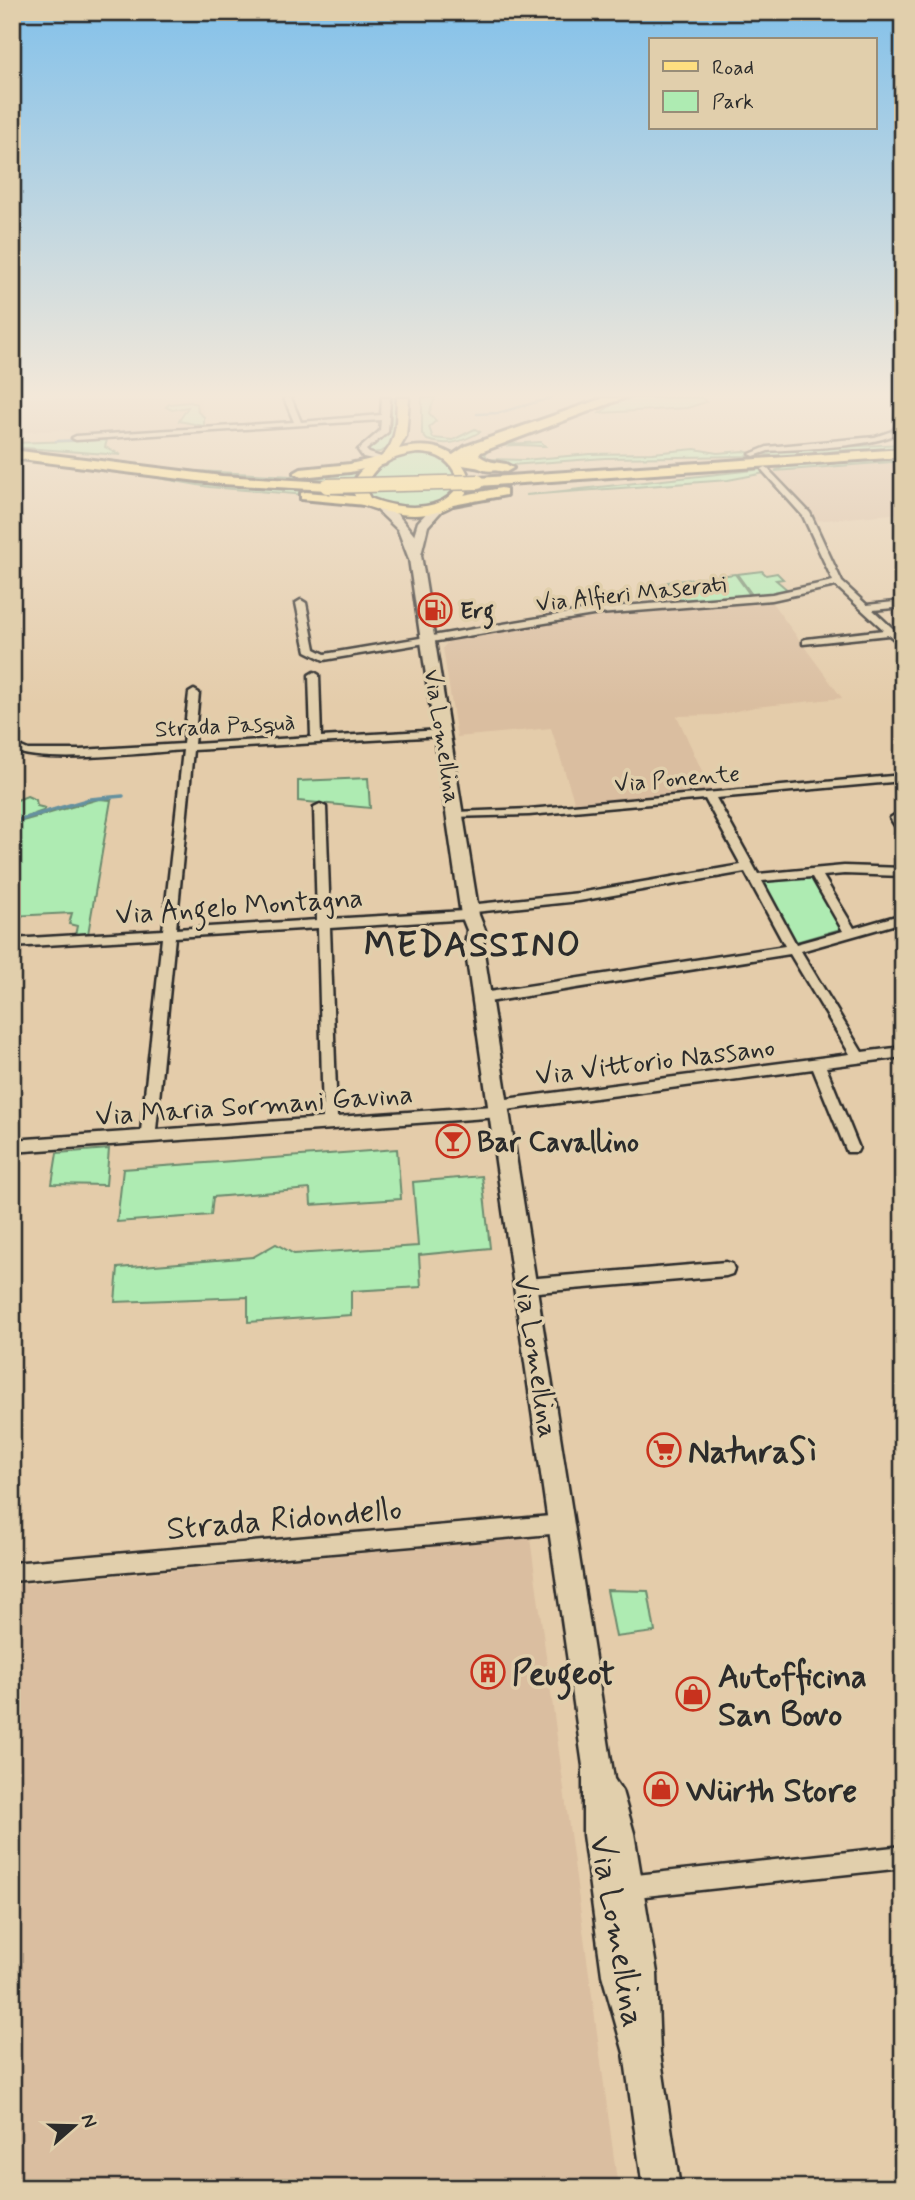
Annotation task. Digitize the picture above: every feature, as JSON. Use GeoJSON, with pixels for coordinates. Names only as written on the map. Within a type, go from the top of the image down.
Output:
{"type":"FeatureCollection","features":[{"type":"Feature","properties":{"kind":"highway"},"geometry":{"type":"LineString","coordinates":[[446,504],[460,501]]}},
{"type":"Feature","properties":{"kind":"main road"},"geometry":{"type":"LineString","coordinates":[[365,501],[398,520],[409,533],[415,555]]}},
{"type":"Feature","properties":{"kind":"main road"},"geometry":{"type":"LineString","coordinates":[[415,555],[422,525],[451,501]]}},
{"type":"Feature","properties":{"kind":"main road"},"geometry":{"type":"LineString","coordinates":[[380,508],[400,511],[446,504]]}},
{"type":"Feature","properties":{"kind":"main road","name":"Via Lomellina"},"geometry":{"type":"LineString","coordinates":[[415,555],[469,914],[467,935],[474,946],[598,1766],[599,1835],[620,1975],[642,2053]]}},
{"type":"Feature","properties":{"kind":"main road","name":"Via Lomellina"},"geometry":{"type":"LineString","coordinates":[[598,1766],[618,1833],[627,1887],[640,1973],[642,2053],[662,2188]]}},
{"type":"Feature","properties":{"kind":"street"},"geometry":{"type":"LineString","coordinates":[[798,501],[838,583],[903,643]]}},
{"type":"Feature","properties":{"kind":"street","name":"Via Alfieri Maserati"},"geometry":{"type":"LineString","coordinates":[[301,603],[311,651],[318,656],[348,654],[599,611],[772,597],[838,583]]}},
{"type":"Feature","properties":{"kind":"street"},"geometry":{"type":"LineString","coordinates":[[865,608],[903,604]]}},
{"type":"Feature","properties":{"kind":"street"},"geometry":{"type":"LineString","coordinates":[[806,642],[891,632]]}},
{"type":"Feature","properties":{"kind":"street"},"geometry":{"type":"LineString","coordinates":[[314,675],[316,741]]}},
{"type":"Feature","properties":{"kind":"street"},"geometry":{"type":"LineString","coordinates":[[148,1136],[194,693]]}},
{"type":"Feature","properties":{"kind":"street","name":"Strada Pasquà"},"geometry":{"type":"LineString","coordinates":[[12,746],[26,753],[46,754],[442,733]]}},
{"type":"Feature","properties":{"kind":"street","name":"Via Ponente"},"geometry":{"type":"LineString","coordinates":[[455,815],[528,812],[903,778]]}},
{"type":"Feature","properties":{"kind":"street"},"geometry":{"type":"LineString","coordinates":[[709,796],[793,948],[859,1058]]}},
{"type":"Feature","properties":{"kind":"street"},"geometry":{"type":"LineString","coordinates":[[320,807],[330,1123]]}},
{"type":"Feature","properties":{"kind":"street"},"geometry":{"type":"LineString","coordinates":[[895,818],[903,829]]}},
{"type":"Feature","properties":{"kind":"street","name":"Via Angelo Montagna"},"geometry":{"type":"LineString","coordinates":[[12,943],[469,914],[751,873],[876,870],[903,872]]}},
{"type":"Feature","properties":{"kind":"street"},"geometry":{"type":"LineString","coordinates":[[815,872],[850,932]]}},
{"type":"Feature","properties":{"kind":"street"},"geometry":{"type":"LineString","coordinates":[[482,998],[793,948],[903,918]]}},
{"type":"Feature","properties":{"kind":"street","name":"Via Vittorio Nassano"},"geometry":{"type":"LineString","coordinates":[[499,1108],[903,1052]]}},
{"type":"Feature","properties":{"kind":"street","name":"Via Vittorio Nassano"},"geometry":{"type":"LineString","coordinates":[[817,1063],[852,1148]]}},
{"type":"Feature","properties":{"kind":"street","name":"Via Maria Sormani Gavina"},"geometry":{"type":"LineString","coordinates":[[12,1146],[499,1108]]}},
{"type":"Feature","properties":{"kind":"street"},"geometry":{"type":"LineString","coordinates":[[526,1286],[726,1269]]}},
{"type":"Feature","properties":{"kind":"street","name":"Strada Ridondello"},"geometry":{"type":"LineString","coordinates":[[12,1572],[562,1524]]}},
{"type":"Feature","properties":{"kind":"street"},"geometry":{"type":"LineString","coordinates":[[627,1887],[903,1857]]}},
{"type":"Feature","properties":{"kind":"shaded area"},"geometry":{"type":"Polygon","coordinates":[[[796,501],[903,501],[903,513],[814,521],[796,501]]]}},
{"type":"Feature","properties":{"kind":"shaded area"},"geometry":{"type":"Polygon","coordinates":[[[770,600],[842,698],[755,707],[718,715],[677,716],[712,793],[575,804],[551,728],[457,737],[443,648],[450,639],[561,619],[654,607],[770,600]]]}},
{"type":"Feature","properties":{"kind":"shaded area"},"geometry":{"type":"Polygon","coordinates":[[[530,1538],[618,2188],[12,2188],[12,1585],[530,1538]]]}},
{"type":"Feature","properties":{"kind":"green space"},"geometry":{"type":"Polygon","coordinates":[[[373,501],[443,501],[416,507],[373,501]]]}},
{"type":"Feature","properties":{"kind":"green space"},"geometry":{"type":"Polygon","coordinates":[[[762,571],[766,575],[777,573],[783,579],[776,580],[790,592],[753,596],[737,574],[762,571]]]}},
{"type":"Feature","properties":{"kind":"green space"},"geometry":{"type":"Polygon","coordinates":[[[735,574],[751,596],[680,600],[668,582],[735,574]]]}},
{"type":"Feature","properties":{"kind":"green space"},"geometry":{"type":"Polygon","coordinates":[[[368,778],[370,808],[298,801],[298,781],[368,778]]]}},
{"type":"Feature","properties":{"kind":"green space"},"geometry":{"type":"Polygon","coordinates":[[[27,796],[36,800],[37,806],[45,808],[12,822],[12,802],[27,796]]]}},
{"type":"Feature","properties":{"kind":"green space"},"geometry":{"type":"Polygon","coordinates":[[[99,799],[111,800],[88,934],[75,935],[77,926],[69,924],[72,913],[12,916],[12,824],[99,799]]]}},
{"type":"Feature","properties":{"kind":"green space"},"geometry":{"type":"Polygon","coordinates":[[[813,875],[844,928],[796,942],[762,881],[813,875]]]}},
{"type":"Feature","properties":{"kind":"green space"},"geometry":{"type":"Polygon","coordinates":[[[109,1149],[106,1185],[52,1184],[57,1153],[109,1149]]]}},
{"type":"Feature","properties":{"kind":"green space"},"geometry":{"type":"Polygon","coordinates":[[[397,1149],[401,1199],[311,1205],[310,1189],[213,1197],[211,1215],[117,1222],[123,1169],[397,1149]]]}},
{"type":"Feature","properties":{"kind":"green space"},"geometry":{"type":"Polygon","coordinates":[[[482,1176],[490,1248],[419,1255],[421,1287],[351,1291],[351,1315],[248,1322],[248,1297],[115,1302],[118,1268],[253,1257],[276,1244],[294,1254],[418,1246],[413,1182],[482,1176]]]}},
{"type":"Feature","properties":{"kind":"green space"},"geometry":{"type":"Polygon","coordinates":[[[607,1590],[648,1591],[655,1632],[616,1637],[607,1590]]]}},
{"type":"Feature","properties":{"kind":"waterway"},"geometry":{"type":"LineString","coordinates":[[12,822],[90,799],[123,796]]}},
{"type":"Feature","properties":{"kind":"place","name":"Erg"},"geometry":{"type":"Point","coordinates":[435,610]}},
{"type":"Feature","properties":{"kind":"place","name":"Bar Cavallino"},"geometry":{"type":"Point","coordinates":[453,1141]}},
{"type":"Feature","properties":{"kind":"place","name":"NaturaSì"},"geometry":{"type":"Point","coordinates":[664,1450]}},
{"type":"Feature","properties":{"kind":"place","name":"Peugeot"},"geometry":{"type":"Point","coordinates":[488,1672]}},
{"type":"Feature","properties":{"kind":"place","name":"Autofficina San Bovo"},"geometry":{"type":"Point","coordinates":[693,1694]}},
{"type":"Feature","properties":{"kind":"place","name":"Würth Store"},"geometry":{"type":"Point","coordinates":[661,1789]}},
{"type":"Feature","properties":{"kind":"district","name":"MEDASSINO"},"geometry":{"type":"Point","coordinates":[473,944]}}]}
